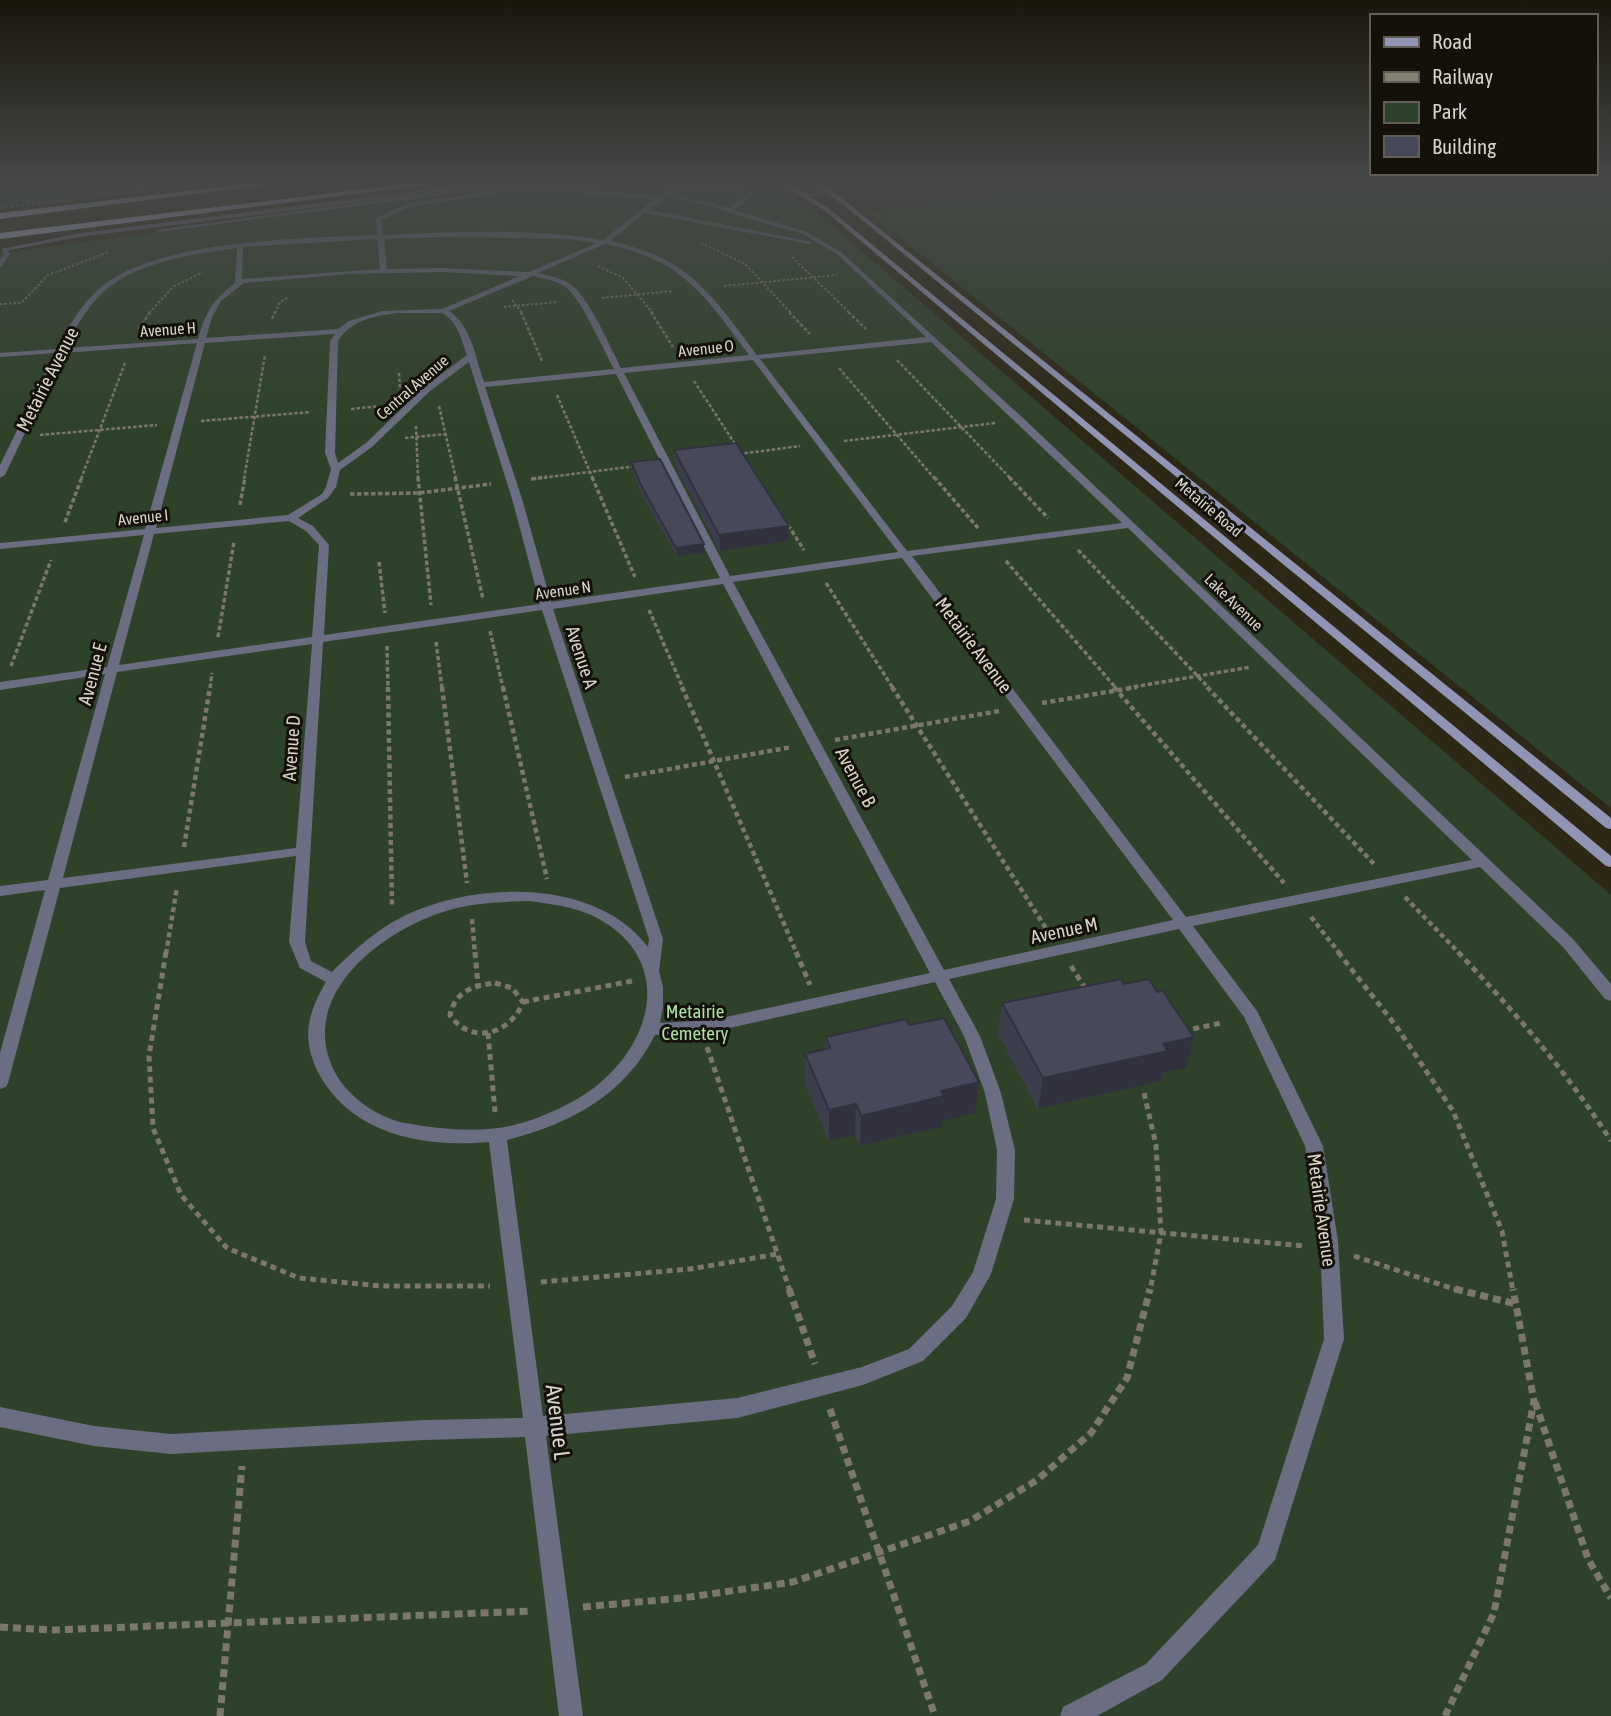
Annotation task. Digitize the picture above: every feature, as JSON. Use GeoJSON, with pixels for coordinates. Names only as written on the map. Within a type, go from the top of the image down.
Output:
{"type":"FeatureCollection","features":[{"type":"Feature","properties":{"kind":"main road","name":"Metairie Road"},"geometry":{"type":"LineString","coordinates":[[890,262],[1611,863]]}},
{"type":"Feature","properties":{"kind":"main road","name":"Metairie Road"},"geometry":{"type":"LineString","coordinates":[[916,262],[1611,825]]}},
{"type":"Feature","properties":{"kind":"street","name":"Metairie Avenue"},"geometry":{"type":"LineString","coordinates":[[0,475],[60,351],[86,305],[102,289],[120,277],[163,262]]}},
{"type":"Feature","properties":{"kind":"street"},"geometry":{"type":"LineString","coordinates":[[383,262],[384,271]]}},
{"type":"Feature","properties":{"kind":"street"},"geometry":{"type":"LineString","coordinates":[[336,469],[330,453],[334,341],[338,331],[354,321],[389,312],[443,311],[560,262]]}},
{"type":"Feature","properties":{"kind":"street","name":"Metairie Avenue"},"geometry":{"type":"LineString","coordinates":[[670,262],[690,274],[702,288],[906,554],[1251,1015],[1314,1146],[1329,1248],[1334,1339],[1267,1552],[1154,1672],[1072,1716]]}},
{"type":"Feature","properties":{"kind":"street","name":"Lake Avenue"},"geometry":{"type":"LineString","coordinates":[[850,262],[1130,524],[1483,862],[1567,943],[1611,995]]}},
{"type":"Feature","properties":{"kind":"street"},"geometry":{"type":"LineString","coordinates":[[240,264],[236,283],[266,278],[384,271],[533,274],[555,279],[572,289],[580,300],[618,370]]}},
{"type":"Feature","properties":{"kind":"street","name":"Avenue E"},"geometry":{"type":"LineString","coordinates":[[0,1083],[208,317],[218,300],[236,283]]}},
{"type":"Feature","properties":{"kind":"street","name":"Central Avenue"},"geometry":{"type":"LineString","coordinates":[[290,518],[324,496],[331,487],[336,469],[373,442],[412,404],[471,356],[457,320],[452,314],[443,311]]}},
{"type":"Feature","properties":{"kind":"street","name":"Avenue H"},"geometry":{"type":"LineString","coordinates":[[0,355],[338,331]]}},
{"type":"Feature","properties":{"kind":"street","name":"Avenue O"},"geometry":{"type":"LineString","coordinates":[[481,385],[934,339]]}},
{"type":"Feature","properties":{"kind":"street","name":"Avenue A"},"geometry":{"type":"LineString","coordinates":[[471,356],[547,608],[656,939],[654,973],[658,999],[651,1030]]}},
{"type":"Feature","properties":{"kind":"street","name":"Avenue B"},"geometry":{"type":"LineString","coordinates":[[0,1418],[94,1436],[171,1444],[425,1430],[534,1427],[737,1408],[863,1376],[916,1355],[958,1312],[982,1274],[1005,1199],[1006,1150],[993,1093],[972,1036],[727,581],[618,370]]}},
{"type":"Feature","properties":{"kind":"street","name":"Avenue I"},"geometry":{"type":"LineString","coordinates":[[0,546],[290,518]]}},
{"type":"Feature","properties":{"kind":"street","name":"Avenue D"},"geometry":{"type":"LineString","coordinates":[[290,518],[315,533],[324,545],[297,942],[305,964],[334,980]]}},
{"type":"Feature","properties":{"kind":"street","name":"Avenue N"},"geometry":{"type":"LineString","coordinates":[[2,686],[906,554],[1130,524]]}},
{"type":"Feature","properties":{"kind":"street"},"geometry":{"type":"LineString","coordinates":[[0,891],[303,850]]}},
{"type":"Feature","properties":{"kind":"street","name":"Avenue M"},"geometry":{"type":"LineString","coordinates":[[651,1030],[712,1026],[1297,898],[1483,862]]}},
{"type":"Feature","properties":{"kind":"street"},"geometry":{"type":"LineString","coordinates":[[651,1030],[639,1052],[605,1089],[552,1119],[497,1133],[452,1138],[394,1128],[351,1106],[321,1069],[315,1029],[322,1000],[353,957],[385,932],[433,910],[470,900],[529,896],[576,904],[605,916],[634,938],[654,973]]}},
{"type":"Feature","properties":{"kind":"street","name":"Avenue L"},"geometry":{"type":"LineString","coordinates":[[497,1133],[571,1716]]}},
{"type":"Feature","properties":{"kind":"path"},"geometry":{"type":"LineString","coordinates":[[581,262],[604,267],[621,275],[639,294],[749,465]]}},
{"type":"Feature","properties":{"kind":"path"},"geometry":{"type":"LineString","coordinates":[[798,262],[882,344],[1503,1002],[1557,1065],[1611,1141]]}},
{"type":"Feature","properties":{"kind":"path"},"geometry":{"type":"LineString","coordinates":[[2,686],[132,346],[153,304],[167,289],[197,274],[240,264]]}},
{"type":"Feature","properties":{"kind":"path"},"geometry":{"type":"LineString","coordinates":[[495,308],[863,273]]}},
{"type":"Feature","properties":{"kind":"path"},"geometry":{"type":"LineString","coordinates":[[484,294],[508,298],[518,306],[817,1003]]}},
{"type":"Feature","properties":{"kind":"path"},"geometry":{"type":"LineString","coordinates":[[823,349],[1297,898],[1396,1026],[1453,1111],[1502,1231],[1534,1401],[1588,1559],[1611,1598]]}},
{"type":"Feature","properties":{"kind":"path"},"geometry":{"type":"LineString","coordinates":[[18,437],[412,404],[433,624],[470,900],[478,985]]}},
{"type":"Feature","properties":{"kind":"path"},"geometry":{"type":"LineString","coordinates":[[439,406],[551,900]]}},
{"type":"Feature","properties":{"kind":"path"},"geometry":{"type":"LineString","coordinates":[[373,442],[446,434]]}},
{"type":"Feature","properties":{"kind":"path"},"geometry":{"type":"LineString","coordinates":[[786,522],[1088,993]]}},
{"type":"Feature","properties":{"kind":"path"},"geometry":{"type":"LineString","coordinates":[[379,562],[386,630],[390,905],[404,923]]}},
{"type":"Feature","properties":{"kind":"path"},"geometry":{"type":"LineString","coordinates":[[604,780],[1274,663]]}},
{"type":"Feature","properties":{"kind":"path"},"geometry":{"type":"LineString","coordinates":[[523,1002],[654,973]]}},
{"type":"Feature","properties":{"kind":"path"},"geometry":{"type":"LineString","coordinates":[[478,985],[505,985],[520,995],[523,1002],[516,1019],[508,1026],[488,1033],[461,1030],[450,1015],[455,999],[462,992],[478,985]]}},
{"type":"Feature","properties":{"kind":"path"},"geometry":{"type":"LineString","coordinates":[[1177,1033],[1221,1023]]}},
{"type":"Feature","properties":{"kind":"path"},"geometry":{"type":"LineString","coordinates":[[488,1033],[497,1133]]}},
{"type":"Feature","properties":{"kind":"path"},"geometry":{"type":"LineString","coordinates":[[0,1627],[53,1630],[558,1609],[682,1598],[793,1582],[970,1521],[1037,1480],[1091,1433],[1127,1378],[1148,1300],[1161,1233],[1156,1145],[1144,1093]]}},
{"type":"Feature","properties":{"kind":"path"},"geometry":{"type":"LineString","coordinates":[[999,1217],[1329,1248],[1474,1295],[1516,1304]]}},
{"type":"Feature","properties":{"kind":"path"},"geometry":{"type":"LineString","coordinates":[[1445,1716],[1494,1613],[1534,1401]]}},
{"type":"Feature","properties":{"kind":"path"},"geometry":{"type":"LineString","coordinates":[[219,1716],[244,1440]]}},
{"type":"Feature","properties":{"kind":"green space","name":"Metairie Cemetery"},"geometry":{"type":"Polygon","coordinates":[[[0,262],[874,262],[1611,895],[1611,1716],[0,1716],[0,262]]]}},
{"type":"Feature","properties":{"kind":"green space"},"geometry":{"type":"Polygon","coordinates":[[[930,262],[1611,262],[1611,808],[930,262]]]}},
{"type":"Feature","properties":{"kind":"building"},"geometry":{"type":"Polygon","coordinates":[[[736,443],[789,526],[719,535],[674,450],[736,443]]]}},
{"type":"Feature","properties":{"kind":"building"},"geometry":{"type":"Polygon","coordinates":[[[660,459],[704,544],[676,548],[631,462],[660,459]]]}},
{"type":"Feature","properties":{"kind":"building"},"geometry":{"type":"Polygon","coordinates":[[[1121,979],[1124,984],[1149,979],[1157,992],[1162,990],[1194,1037],[1163,1044],[1168,1051],[1043,1078],[1002,1003],[1121,979]]]}},
{"type":"Feature","properties":{"kind":"building"},"geometry":{"type":"Polygon","coordinates":[[[944,1018],[979,1082],[941,1091],[944,1096],[861,1116],[856,1104],[829,1110],[805,1054],[830,1048],[826,1037],[906,1019],[909,1025],[944,1018]]]}}]}
